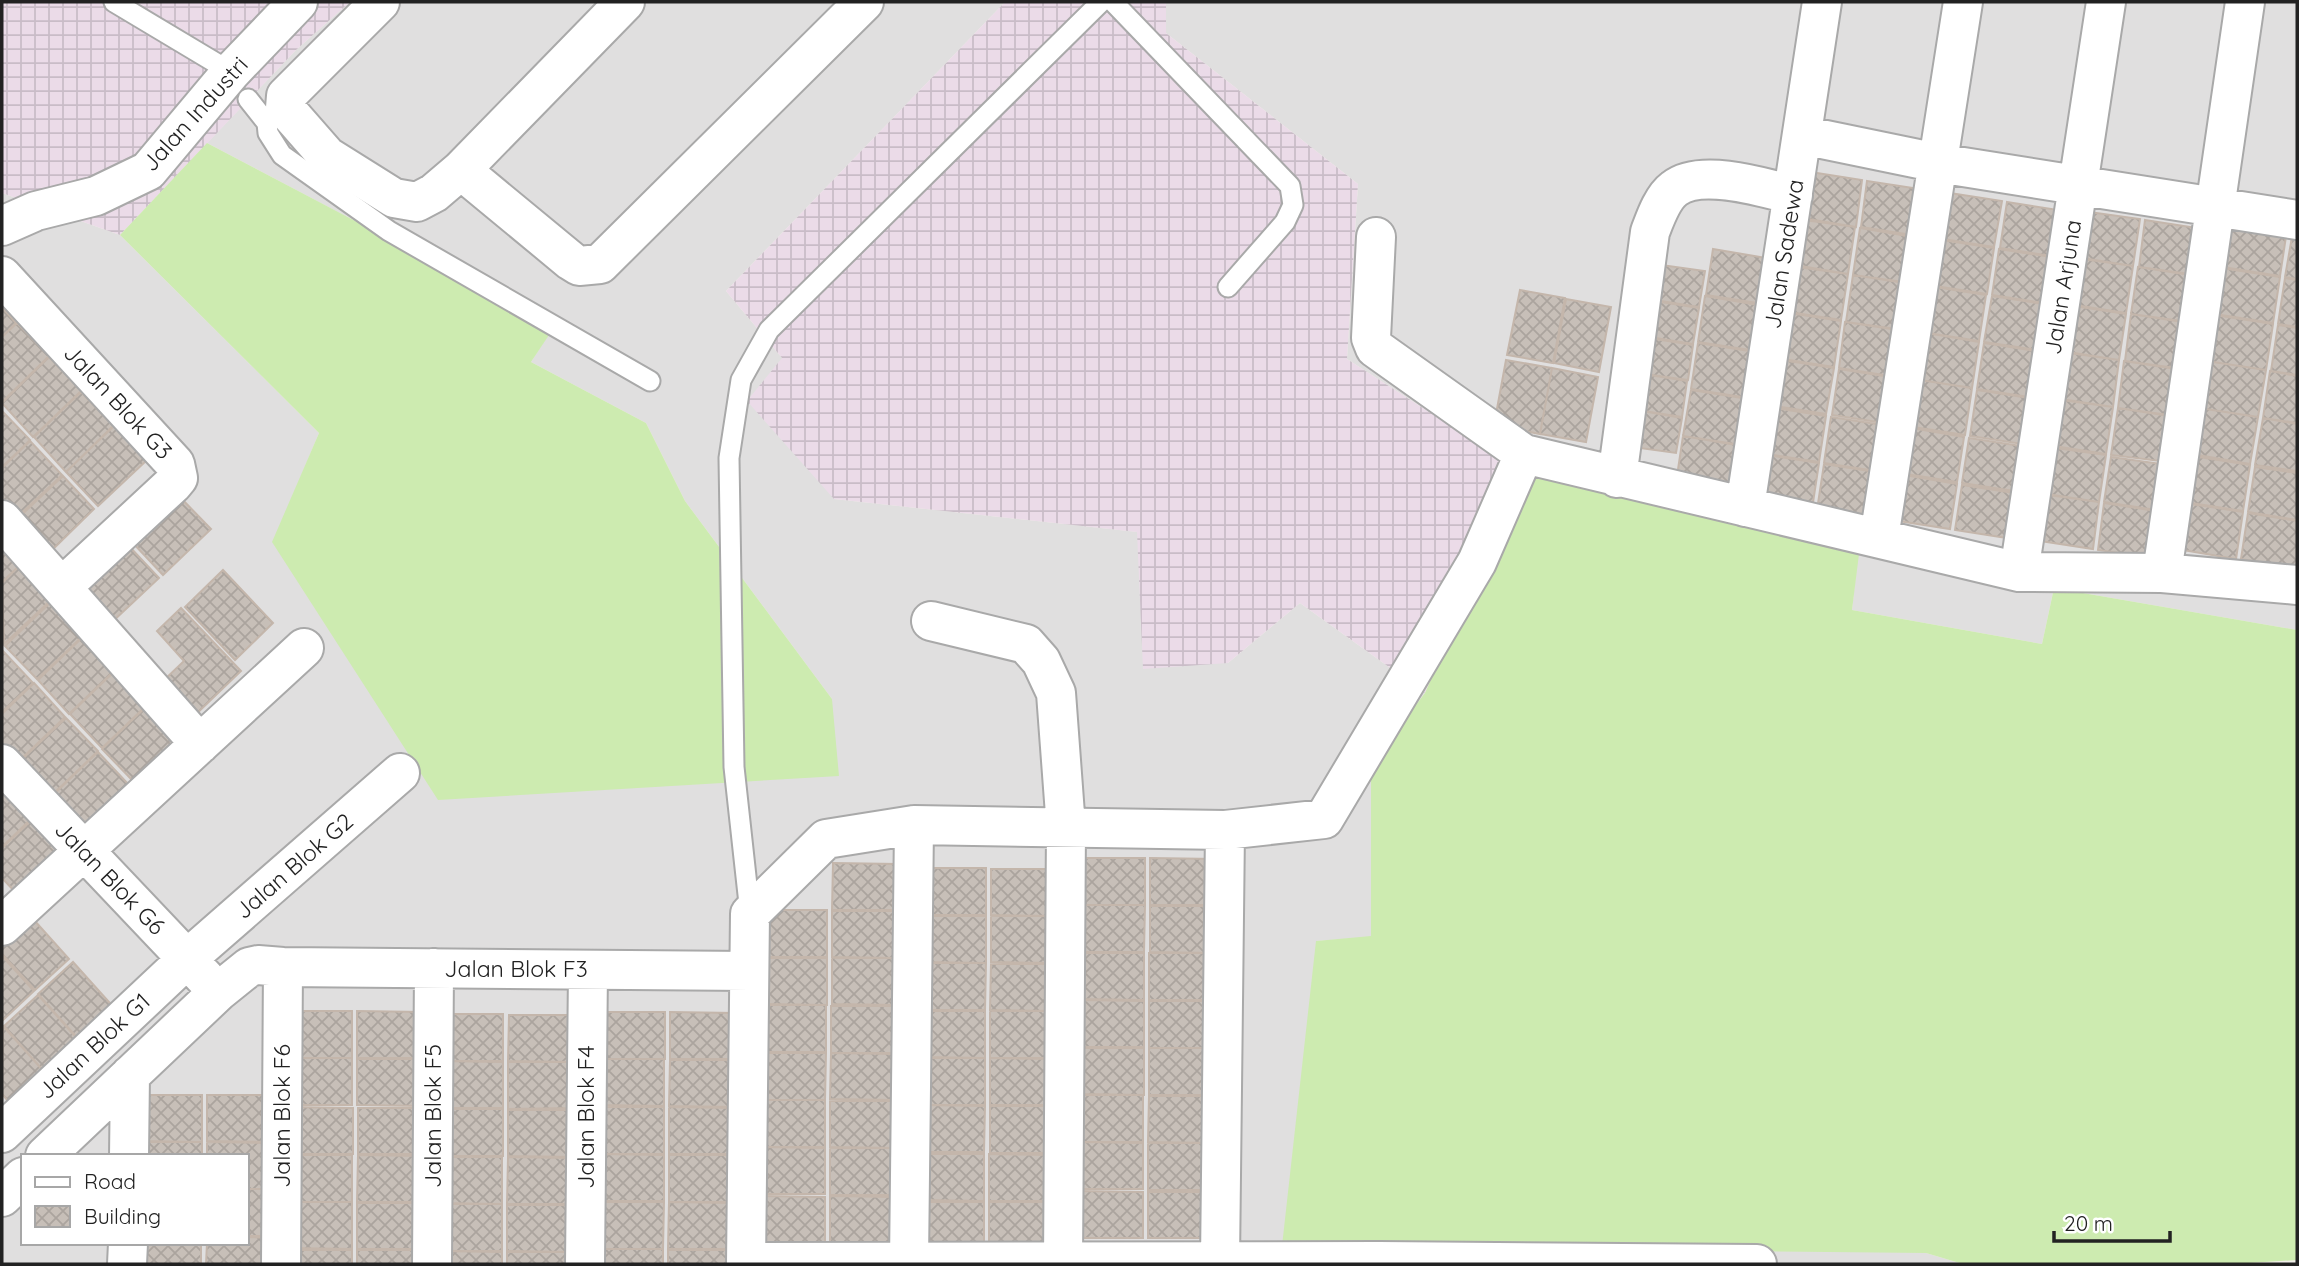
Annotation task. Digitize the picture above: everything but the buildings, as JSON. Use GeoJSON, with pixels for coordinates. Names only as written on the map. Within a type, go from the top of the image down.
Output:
{"type":"FeatureCollection","features":[{"type":"Feature","properties":{"kind":"street","name":"Jalan Industri"},"geometry":{"type":"LineString","coordinates":[[2,226],[36,211],[96,196],[148,171],[240,86],[298,2]]}},
{"type":"Feature","properties":{"kind":"street"},"geometry":{"type":"LineString","coordinates":[[380,2],[286,96],[285,108],[327,156],[394,198],[416,202],[434,194],[461,170],[625,2]]}},
{"type":"Feature","properties":{"kind":"street"},"geometry":{"type":"LineString","coordinates":[[461,170],[571,261],[579,266],[600,264],[864,2]]}},
{"type":"Feature","properties":{"kind":"street","name":"Jalan Sadewa"},"geometry":{"type":"LineString","coordinates":[[1745,507],[1822,2]]}},
{"type":"Feature","properties":{"kind":"street"},"geometry":{"type":"LineString","coordinates":[[1879,538],[1963,2]]}},
{"type":"Feature","properties":{"kind":"street","name":"Jalan Arjuna"},"geometry":{"type":"LineString","coordinates":[[2019,572],[2106,2]]}},
{"type":"Feature","properties":{"kind":"street"},"geometry":{"type":"LineString","coordinates":[[2162,573],[2245,2]]}},
{"type":"Feature","properties":{"kind":"street"},"geometry":{"type":"LineString","coordinates":[[1802,135],[1938,163],[2297,220]]}},
{"type":"Feature","properties":{"kind":"street"},"geometry":{"type":"LineString","coordinates":[[1617,478],[1650,232],[1656,216],[1674,189],[1702,178],[1793,195]]}},
{"type":"Feature","properties":{"kind":"street"},"geometry":{"type":"LineString","coordinates":[[1376,237],[1371,338],[1374,348],[1524,454],[2019,572],[2162,573],[2297,585]]}},
{"type":"Feature","properties":{"kind":"street","name":"Jalan Blok G3"},"geometry":{"type":"LineString","coordinates":[[2,276],[168,455],[177,470],[178,478],[173,484],[63,586]]}},
{"type":"Feature","properties":{"kind":"street"},"geometry":{"type":"LineString","coordinates":[[1524,454],[1477,562],[1324,820],[1225,830],[914,825],[826,839],[750,914],[746,1263],[1220,1261],[1757,1264]]}},
{"type":"Feature","properties":{"kind":"street"},"geometry":{"type":"LineString","coordinates":[[2,520],[200,744]]}},
{"type":"Feature","properties":{"kind":"street"},"geometry":{"type":"LineString","coordinates":[[931,621],[1026,644],[1041,661],[1056,693],[1066,828],[1063,1262]]}},
{"type":"Feature","properties":{"kind":"street"},"geometry":{"type":"LineString","coordinates":[[2,926],[304,648]]}},
{"type":"Feature","properties":{"kind":"street","name":"Jalan Blok G6"},"geometry":{"type":"LineString","coordinates":[[2,764],[218,992]]}},
{"type":"Feature","properties":{"kind":"street","name":"Jalan Blok G2"},"geometry":{"type":"LineString","coordinates":[[187,959],[400,773]]}},
{"type":"Feature","properties":{"kind":"street"},"geometry":{"type":"LineString","coordinates":[[909,1262],[914,825]]}},
{"type":"Feature","properties":{"kind":"street"},"geometry":{"type":"LineString","coordinates":[[1220,1261],[1225,830]]}},
{"type":"Feature","properties":{"kind":"street","name":"Jalan Blok G1"},"geometry":{"type":"LineString","coordinates":[[2,1133],[187,959]]}},
{"type":"Feature","properties":{"kind":"street","name":"Jalan Blok F3"},"geometry":{"type":"LineString","coordinates":[[47,1154],[218,992],[250,967],[749,971]]}},
{"type":"Feature","properties":{"kind":"street","name":"Jalan Blok F6"},"geometry":{"type":"LineString","coordinates":[[281,1264],[283,967]]}},
{"type":"Feature","properties":{"kind":"street","name":"Jalan Blok F5"},"geometry":{"type":"LineString","coordinates":[[432,1264],[434,968]]}},
{"type":"Feature","properties":{"kind":"street","name":"Jalan Blok F4"},"geometry":{"type":"LineString","coordinates":[[585,1264],[588,970]]}},
{"type":"Feature","properties":{"kind":"street"},"geometry":{"type":"LineString","coordinates":[[129,1154],[130,1075]]}},
{"type":"Feature","properties":{"kind":"street"},"geometry":{"type":"LineString","coordinates":[[2,1197],[21,1179]]}},
{"type":"Feature","properties":{"kind":"street"},"geometry":{"type":"LineString","coordinates":[[127,1264],[128,1245]]}},
{"type":"Feature","properties":{"kind":"lane"},"geometry":{"type":"LineString","coordinates":[[114,2],[240,86],[267,123],[268,133],[282,155],[389,231],[650,381]]}},
{"type":"Feature","properties":{"kind":"lane"},"geometry":{"type":"LineString","coordinates":[[750,914],[734,767],[729,569],[729,458],[741,380],[769,330],[1101,2]]}},
{"type":"Feature","properties":{"kind":"lane"},"geometry":{"type":"LineString","coordinates":[[1113,2],[1290,186],[1293,205],[1285,222],[1228,287]]}},
{"type":"Feature","properties":{"kind":"shaded area"},"geometry":{"type":"Polygon","coordinates":[[[2,2],[350,2],[296,50],[120,235],[2,193],[2,2]]]}},
{"type":"Feature","properties":{"kind":"shaded area"},"geometry":{"type":"Polygon","coordinates":[[[350,2],[1005,2],[726,291],[782,358],[834,499],[1138,532],[1228,663],[1300,603],[1425,693],[1371,763],[1371,937],[1317,941],[1926,1253],[1963,1264],[2,1264],[2,193],[120,235],[319,433],[273,543],[832,699],[685,501],[646,423],[531,362],[554,326],[207,143],[296,50],[350,2]]]}},
{"type":"Feature","properties":{"kind":"shaded area"},"geometry":{"type":"Polygon","coordinates":[[[1005,2],[1166,2],[1166,33],[1358,184],[1347,359],[1522,472],[1425,693],[1300,603],[1228,663],[1143,669],[1137,532],[834,499],[747,401],[782,358],[726,291],[1005,2]]]}},
{"type":"Feature","properties":{"kind":"shaded area"},"geometry":{"type":"Polygon","coordinates":[[[1166,2],[2297,2],[2297,630],[2054,588],[2042,644],[1852,610],[1858,554],[1522,472],[1347,359],[1358,184],[1166,33],[1166,2]]]}},
{"type":"Feature","properties":{"kind":"green space"},"geometry":{"type":"Polygon","coordinates":[[[207,143],[555,326],[531,362],[646,423],[685,501],[832,699],[839,776],[438,800],[272,542],[319,433],[120,235],[207,143]]]}},
{"type":"Feature","properties":{"kind":"green space"},"geometry":{"type":"Polygon","coordinates":[[[1522,472],[1859,554],[1852,610],[2042,644],[2054,588],[2297,630],[2297,1260],[2232,1264],[1963,1264],[1926,1253],[1282,1246],[1316,941],[1371,936],[1371,763],[1425,693],[1522,472]]]}}]}
